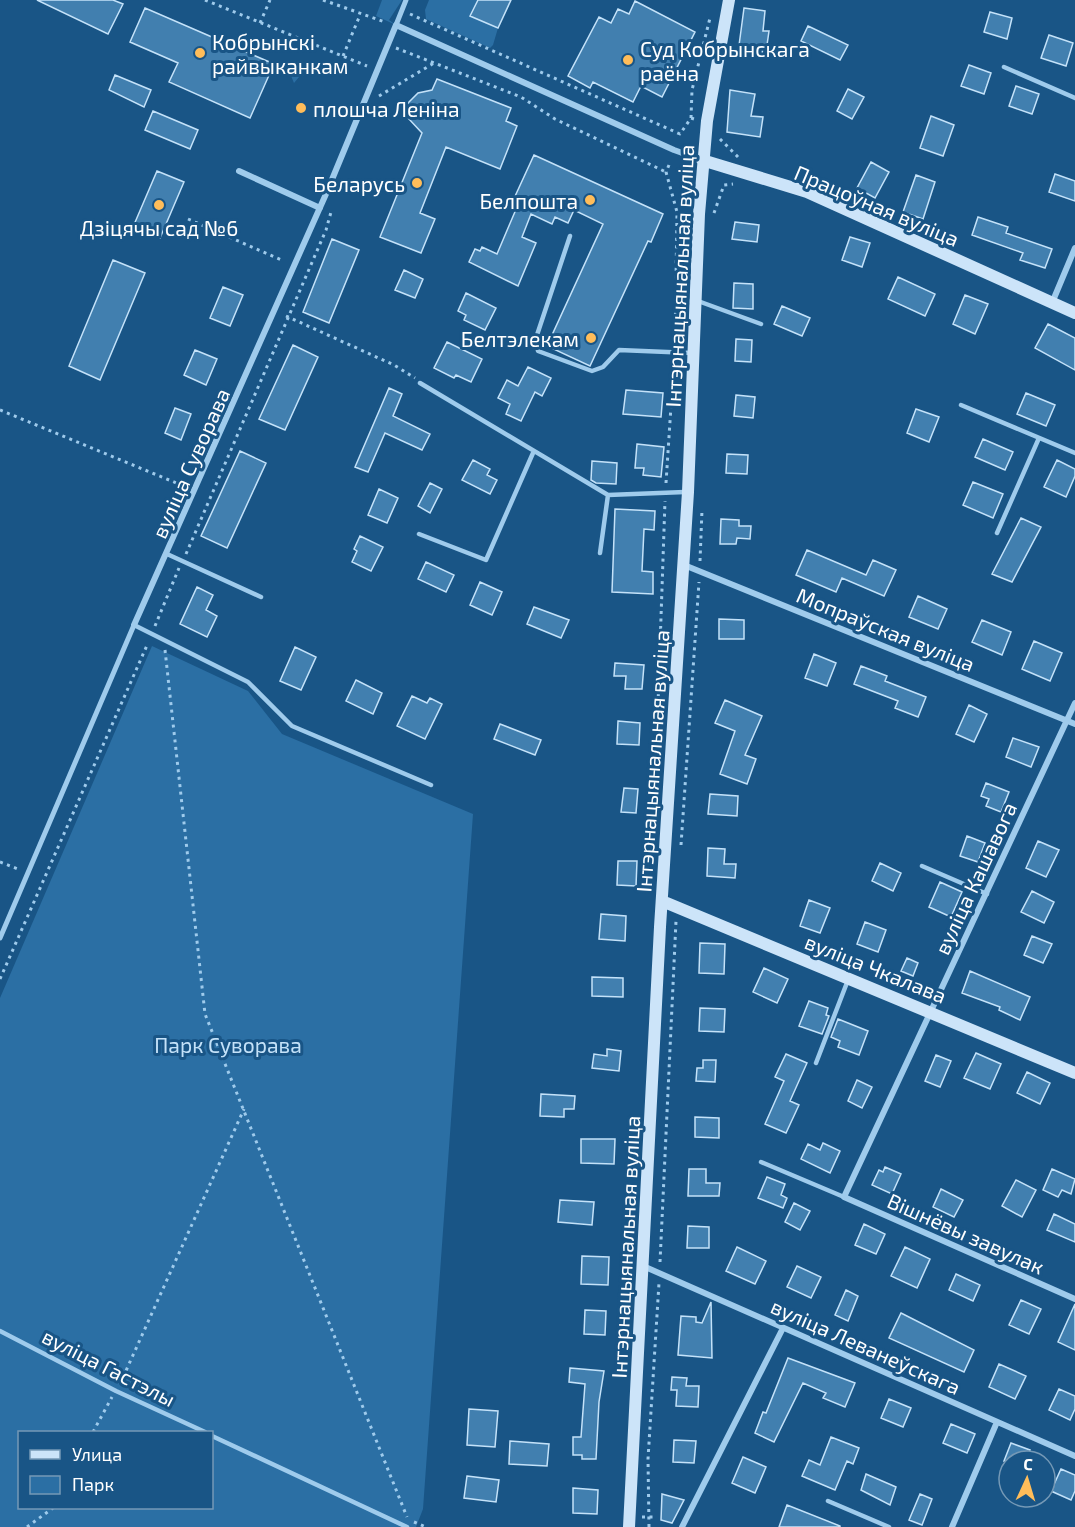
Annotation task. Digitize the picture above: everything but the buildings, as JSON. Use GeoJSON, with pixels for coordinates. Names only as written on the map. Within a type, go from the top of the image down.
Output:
{"type":"FeatureCollection","features":[{"type":"Feature","properties":{"kind":"main road","name":"Інтэрнацыянальная вуліца"},"geometry":{"type":"LineString","coordinates":[[629,1527],[662,901],[688,492],[702,160],[729,0]]}},
{"type":"Feature","properties":{"kind":"main road","name":"Працоўная вуліца"},"geometry":{"type":"LineString","coordinates":[[702,160],[807,192],[1075,313]]}},
{"type":"Feature","properties":{"kind":"main road","name":"вуліца Чкалава"},"geometry":{"type":"LineString","coordinates":[[662,901],[932,1011],[1075,1073]]}},
{"type":"Feature","properties":{"kind":"street","name":"вуліца Суворава"},"geometry":{"type":"LineString","coordinates":[[0,938],[320,208],[406,0]]}},
{"type":"Feature","properties":{"kind":"street","name":"Працоўная вуліца"},"geometry":{"type":"LineString","coordinates":[[396,25],[674,150],[702,160]]}},
{"type":"Feature","properties":{"kind":"street"},"geometry":{"type":"LineString","coordinates":[[238,171],[320,208]]}},
{"type":"Feature","properties":{"kind":"street"},"geometry":{"type":"LineString","coordinates":[[1052,303],[1075,248]]}},
{"type":"Feature","properties":{"kind":"street","name":"Мопраўская вуліца"},"geometry":{"type":"LineString","coordinates":[[684,565],[1075,724]]}},
{"type":"Feature","properties":{"kind":"street","name":"вуліца Кашавога"},"geometry":{"type":"LineString","coordinates":[[844,1197],[1075,704]]}},
{"type":"Feature","properties":{"kind":"street","name":"Вішнёвы завулак"},"geometry":{"type":"LineString","coordinates":[[844,1197],[1075,1299]]}},
{"type":"Feature","properties":{"kind":"street","name":"вуліца Леванеўскага"},"geometry":{"type":"LineString","coordinates":[[643,1266],[1075,1456]]}},
{"type":"Feature","properties":{"kind":"street"},"geometry":{"type":"LineString","coordinates":[[682,1527],[783,1328]]}},
{"type":"Feature","properties":{"kind":"street"},"geometry":{"type":"LineString","coordinates":[[952,1527],[997,1422]]}},
{"type":"Feature","properties":{"kind":"lane"},"geometry":{"type":"LineString","coordinates":[[1004,67],[1075,98]]}},
{"type":"Feature","properties":{"kind":"lane"},"geometry":{"type":"LineString","coordinates":[[570,236],[536,338],[538,351],[592,371],[603,367],[620,350],[694,353]]}},
{"type":"Feature","properties":{"kind":"lane"},"geometry":{"type":"LineString","coordinates":[[695,300],[761,324]]}},
{"type":"Feature","properties":{"kind":"lane"},"geometry":{"type":"LineString","coordinates":[[420,383],[533,453],[608,495],[688,492]]}},
{"type":"Feature","properties":{"kind":"lane"},"geometry":{"type":"LineString","coordinates":[[961,405],[1075,453]]}},
{"type":"Feature","properties":{"kind":"lane"},"geometry":{"type":"LineString","coordinates":[[997,533],[1039,438]]}},
{"type":"Feature","properties":{"kind":"lane"},"geometry":{"type":"LineString","coordinates":[[419,534],[486,560],[533,453]]}},
{"type":"Feature","properties":{"kind":"lane"},"geometry":{"type":"LineString","coordinates":[[600,554],[608,495]]}},
{"type":"Feature","properties":{"kind":"lane"},"geometry":{"type":"LineString","coordinates":[[167,554],[261,597]]}},
{"type":"Feature","properties":{"kind":"lane"},"geometry":{"type":"LineString","coordinates":[[135,626],[248,682],[292,726],[431,785]]}},
{"type":"Feature","properties":{"kind":"lane"},"geometry":{"type":"LineString","coordinates":[[922,866],[987,894]]}},
{"type":"Feature","properties":{"kind":"lane"},"geometry":{"type":"LineString","coordinates":[[816,1063],[849,977]]}},
{"type":"Feature","properties":{"kind":"lane"},"geometry":{"type":"LineString","coordinates":[[761,1162],[844,1197]]}},
{"type":"Feature","properties":{"kind":"lane","name":"вуліца Гастэлы"},"geometry":{"type":"LineString","coordinates":[[0,1331],[116,1391],[203,1431]]}},
{"type":"Feature","properties":{"kind":"lane"},"geometry":{"type":"LineString","coordinates":[[213,1436],[408,1527]]}},
{"type":"Feature","properties":{"kind":"lane"},"geometry":{"type":"LineString","coordinates":[[828,1501],[889,1527]]}},
{"type":"Feature","properties":{"kind":"path"},"geometry":{"type":"LineString","coordinates":[[205,0],[378,70]]}},
{"type":"Feature","properties":{"kind":"path"},"geometry":{"type":"LineString","coordinates":[[219,6],[221,0]]}},
{"type":"Feature","properties":{"kind":"path"},"geometry":{"type":"LineString","coordinates":[[260,23],[270,0]]}},
{"type":"Feature","properties":{"kind":"path"},"geometry":{"type":"LineString","coordinates":[[323,0],[360,15],[396,25]]}},
{"type":"Feature","properties":{"kind":"path"},"geometry":{"type":"LineString","coordinates":[[395,58],[406,30],[411,7]]}},
{"type":"Feature","properties":{"kind":"path"},"geometry":{"type":"LineString","coordinates":[[402,9],[680,134],[691,118],[692,90],[712,11]]}},
{"type":"Feature","properties":{"kind":"path"},"geometry":{"type":"LineString","coordinates":[[343,56],[360,15]]}},
{"type":"Feature","properties":{"kind":"path"},"geometry":{"type":"LineString","coordinates":[[388,45],[521,97],[555,119],[666,172]]}},
{"type":"Feature","properties":{"kind":"path"},"geometry":{"type":"LineString","coordinates":[[379,96],[434,63]]}},
{"type":"Feature","properties":{"kind":"path"},"geometry":{"type":"LineString","coordinates":[[375,106],[383,86]]}},
{"type":"Feature","properties":{"kind":"path"},"geometry":{"type":"LineString","coordinates":[[691,118],[720,123],[720,140],[738,155],[740,172],[737,183],[724,185],[714,214]]}},
{"type":"Feature","properties":{"kind":"path"},"geometry":{"type":"LineString","coordinates":[[657,735],[674,352],[677,212],[666,172],[669,165]]}},
{"type":"Feature","properties":{"kind":"path"},"geometry":{"type":"LineString","coordinates":[[0,979],[152,634],[326,230],[331,211]]}},
{"type":"Feature","properties":{"kind":"path"},"geometry":{"type":"LineString","coordinates":[[188,219],[294,266]]}},
{"type":"Feature","properties":{"kind":"path"},"geometry":{"type":"LineString","coordinates":[[274,312],[394,365],[412,374],[420,383]]}},
{"type":"Feature","properties":{"kind":"path"},"geometry":{"type":"LineString","coordinates":[[0,410],[196,491]]}},
{"type":"Feature","properties":{"kind":"path"},"geometry":{"type":"LineString","coordinates":[[680,851],[700,570],[702,505]]}},
{"type":"Feature","properties":{"kind":"path"},"geometry":{"type":"LineString","coordinates":[[164,641],[205,1014],[408,1519]]}},
{"type":"Feature","properties":{"kind":"path"},"geometry":{"type":"LineString","coordinates":[[0,862],[28,873]]}},
{"type":"Feature","properties":{"kind":"path"},"geometry":{"type":"LineString","coordinates":[[649,1527],[648,1459],[676,907]]}},
{"type":"Feature","properties":{"kind":"path"},"geometry":{"type":"LineString","coordinates":[[94,1431],[116,1391],[244,1109]]}},
{"type":"Feature","properties":{"kind":"path"},"geometry":{"type":"LineString","coordinates":[[27,1527],[51,1509]]}},
{"type":"Feature","properties":{"kind":"path"},"geometry":{"type":"LineString","coordinates":[[418,1525],[426,1527]]}},
{"type":"Feature","properties":{"kind":"green space"},"geometry":{"type":"Polygon","coordinates":[[[382,0],[402,0],[389,20],[396,25],[376,16],[382,0]]]}},
{"type":"Feature","properties":{"kind":"green space"},"geometry":{"type":"Polygon","coordinates":[[[429,0],[478,0],[471,16],[498,28],[493,45],[490,48],[426,19],[425,10],[429,0]]]}},
{"type":"Feature","properties":{"kind":"green space"},"geometry":{"type":"Polygon","coordinates":[[[297,62],[311,69],[312,74],[299,77],[294,83],[289,71],[291,63],[297,62]]]}},
{"type":"Feature","properties":{"kind":"green space","name":"Парк Суворава"},"geometry":{"type":"Polygon","coordinates":[[[152,646],[248,691],[282,734],[473,814],[423,1509],[416,1527],[0,1527],[0,998],[152,646]]]}},
{"type":"Feature","properties":{"kind":"place","name":"Кобрынскі райвыканкам"},"geometry":{"type":"Point","coordinates":[200,53]}},
{"type":"Feature","properties":{"kind":"place","name":"Суд Кобрынскага раёна"},"geometry":{"type":"Point","coordinates":[628,60]}},
{"type":"Feature","properties":{"kind":"place","name":"плошча Леніна"},"geometry":{"type":"Point","coordinates":[301,108]}},
{"type":"Feature","properties":{"kind":"place","name":"Беларусь"},"geometry":{"type":"Point","coordinates":[417,183]}},
{"type":"Feature","properties":{"kind":"place","name":"Белпошта"},"geometry":{"type":"Point","coordinates":[590,200]}},
{"type":"Feature","properties":{"kind":"place","name":"Дзіцячы сад №6"},"geometry":{"type":"Point","coordinates":[159,205]}},
{"type":"Feature","properties":{"kind":"place","name":"Белтэлекам"},"geometry":{"type":"Point","coordinates":[591,338]}}]}
